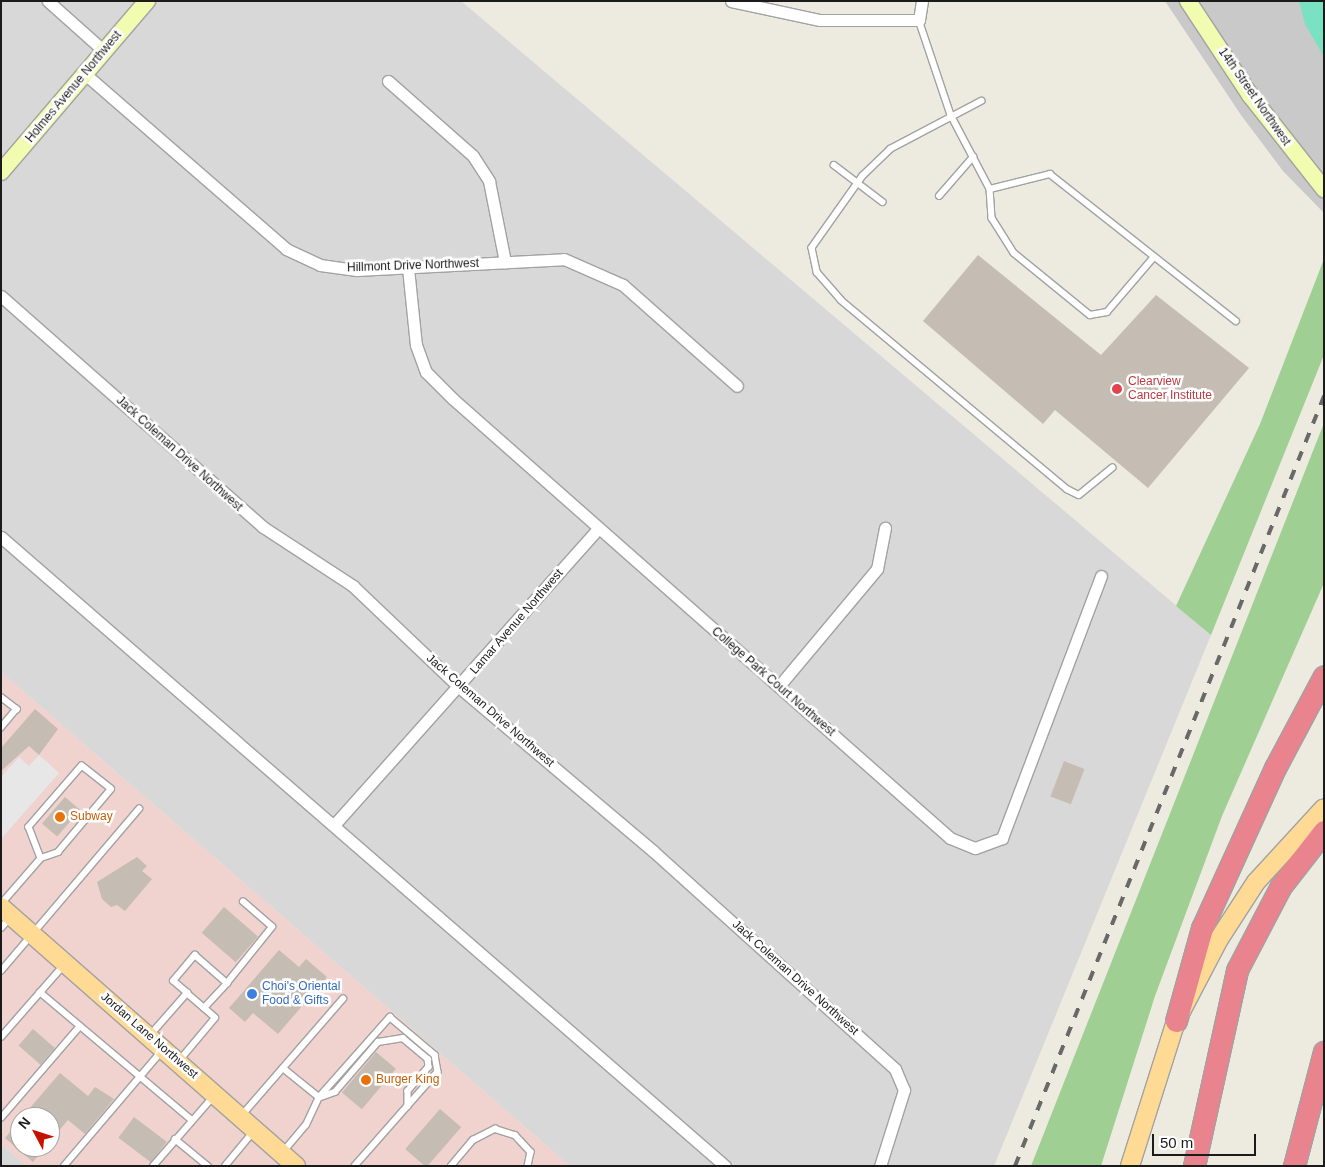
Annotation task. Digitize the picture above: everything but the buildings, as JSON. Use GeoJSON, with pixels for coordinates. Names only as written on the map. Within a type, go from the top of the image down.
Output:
{"type":"FeatureCollection","features":[{"type":"Feature","properties":{"kind":"highway"},"geometry":{"type":"LineString","coordinates":[[1176,1021],[1202,928],[1274,768],[1324,676]]}},
{"type":"Feature","properties":{"kind":"highway"},"geometry":{"type":"LineString","coordinates":[[1194,1166],[1237,970],[1290,873],[1324,831]]}},
{"type":"Feature","properties":{"kind":"highway"},"geometry":{"type":"LineString","coordinates":[[1294,1166],[1324,1052]]}},
{"type":"Feature","properties":{"kind":"main road"},"geometry":{"type":"LineString","coordinates":[[1130,1166],[1176,1021],[1218,939],[1256,882],[1292,839],[1324,808]]}},
{"type":"Feature","properties":{"kind":"main road","name":"Jordan Lane Northwest"},"geometry":{"type":"LineString","coordinates":[[4,914],[31,933],[256,1128],[296,1166]]}},
{"type":"Feature","properties":{"kind":"street"},"geometry":{"type":"LineString","coordinates":[[48,1],[104,52]]}},
{"type":"Feature","properties":{"kind":"street","name":"Holmes Avenue Northwest"},"geometry":{"type":"LineString","coordinates":[[1,172],[147,1]]}},
{"type":"Feature","properties":{"kind":"street"},"geometry":{"type":"LineString","coordinates":[[731,1],[769,6],[820,20],[919,20],[922,1]]}},
{"type":"Feature","properties":{"kind":"street","name":"14th Street Northwest"},"geometry":{"type":"LineString","coordinates":[[1188,1],[1250,95],[1324,189]]}},
{"type":"Feature","properties":{"kind":"street","name":"Hillmont Drive Northwest"},"geometry":{"type":"LineString","coordinates":[[85,74],[286,249],[320,265],[408,268],[564,259],[623,285],[737,386]]}},
{"type":"Feature","properties":{"kind":"street"},"geometry":{"type":"LineString","coordinates":[[388,81],[473,156],[489,180],[505,262]]}},
{"type":"Feature","properties":{"kind":"street","name":"College Park Court Northwest"},"geometry":{"type":"LineString","coordinates":[[408,268],[416,345],[426,372],[598,529],[950,838],[975,848],[1002,838],[1100,576]]}},
{"type":"Feature","properties":{"kind":"street","name":"Jack Coleman Drive Northwest"},"geometry":{"type":"LineString","coordinates":[[1,296],[263,527],[353,586],[459,687],[653,851],[895,1069],[904,1090],[880,1166]]}},
{"type":"Feature","properties":{"kind":"street"},"geometry":{"type":"LineString","coordinates":[[778,686],[877,569],[885,528]]}},
{"type":"Feature","properties":{"kind":"street","name":"Lamar Avenue Northwest"},"geometry":{"type":"LineString","coordinates":[[334,825],[598,529]]}},
{"type":"Feature","properties":{"kind":"street"},"geometry":{"type":"LineString","coordinates":[[1,537],[725,1166]]}},
{"type":"Feature","properties":{"kind":"lane"},"geometry":{"type":"LineString","coordinates":[[919,20],[951,115],[990,189],[992,218],[1014,253],[1090,314],[1107,312],[1154,257]]}},
{"type":"Feature","properties":{"kind":"lane"},"geometry":{"type":"LineString","coordinates":[[982,101],[951,115],[891,149],[857,183],[812,248],[817,272],[841,300],[1067,489],[1079,495],[1112,468]]}},
{"type":"Feature","properties":{"kind":"lane"},"geometry":{"type":"LineString","coordinates":[[939,196],[973,157]]}},
{"type":"Feature","properties":{"kind":"lane"},"geometry":{"type":"LineString","coordinates":[[834,165],[883,202]]}},
{"type":"Feature","properties":{"kind":"lane"},"geometry":{"type":"LineString","coordinates":[[990,189],[1050,174],[1236,321]]}},
{"type":"Feature","properties":{"kind":"lane"},"geometry":{"type":"LineString","coordinates":[[1,697],[16,709],[1,728]]}},
{"type":"Feature","properties":{"kind":"lane"},"geometry":{"type":"LineString","coordinates":[[4,914],[42,858],[58,852],[110,789],[82,766],[30,827],[42,858]]}},
{"type":"Feature","properties":{"kind":"lane"},"geometry":{"type":"LineString","coordinates":[[1,971],[31,933],[139,809]]}},
{"type":"Feature","properties":{"kind":"lane"},"geometry":{"type":"LineString","coordinates":[[204,1008],[227,983],[272,927],[243,902]]}},
{"type":"Feature","properties":{"kind":"lane"},"geometry":{"type":"LineString","coordinates":[[179,1061],[215,1018],[173,982],[194,955],[227,983]]}},
{"type":"Feature","properties":{"kind":"lane"},"geometry":{"type":"LineString","coordinates":[[1,1037],[65,963]]}},
{"type":"Feature","properties":{"kind":"lane"},"geometry":{"type":"LineString","coordinates":[[40,992],[192,1120]]}},
{"type":"Feature","properties":{"kind":"lane"},"geometry":{"type":"LineString","coordinates":[[149,1036],[187,993]]}},
{"type":"Feature","properties":{"kind":"lane"},"geometry":{"type":"LineString","coordinates":[[242,1116],[343,999]]}},
{"type":"Feature","properties":{"kind":"lane"},"geometry":{"type":"LineString","coordinates":[[282,1153],[306,1125],[318,1098],[390,1017],[435,1055],[438,1072],[354,1166]]}},
{"type":"Feature","properties":{"kind":"lane"},"geometry":{"type":"LineString","coordinates":[[1,1118],[80,1026]]}},
{"type":"Feature","properties":{"kind":"lane"},"geometry":{"type":"LineString","coordinates":[[318,1098],[335,1092],[378,1042],[403,1038],[428,1059],[429,1067],[408,1091],[408,1106]]}},
{"type":"Feature","properties":{"kind":"lane"},"geometry":{"type":"LineString","coordinates":[[64,1166],[164,1049]]}},
{"type":"Feature","properties":{"kind":"lane"},"geometry":{"type":"LineString","coordinates":[[283,1068],[318,1098]]}},
{"type":"Feature","properties":{"kind":"lane"},"geometry":{"type":"LineString","coordinates":[[153,1166],[216,1094]]}},
{"type":"Feature","properties":{"kind":"lane"},"geometry":{"type":"LineString","coordinates":[[227,1165],[256,1128]]}},
{"type":"Feature","properties":{"kind":"lane"},"geometry":{"type":"LineString","coordinates":[[451,1166],[473,1140],[495,1129],[515,1135],[531,1152],[528,1166]]}},
{"type":"Feature","properties":{"kind":"lane"},"geometry":{"type":"LineString","coordinates":[[175,1139],[208,1166]]}},
{"type":"Feature","properties":{"kind":"shaded area"},"geometry":{"type":"Polygon","coordinates":[[[1,1],[461,1],[1211,635],[994,1166],[570,1166],[1,672],[1,1]]]}},
{"type":"Feature","properties":{"kind":"shaded area"},"geometry":{"type":"Polygon","coordinates":[[[1165,1],[1324,1],[1324,213],[1283,171],[1241,115],[1165,1]]]}},
{"type":"Feature","properties":{"kind":"shaded area"},"geometry":{"type":"Polygon","coordinates":[[[1,672],[570,1166],[26,1166],[16,1157],[60,1157],[60,1107],[10,1107],[10,1152],[1,1144],[1,672]]]}},
{"type":"Feature","properties":{"kind":"shaded area"},"geometry":{"type":"Polygon","coordinates":[[[39,755],[59,773],[1,839],[1,777],[19,757],[29,766],[39,755]]]}},
{"type":"Feature","properties":{"kind":"shaded area"},"geometry":{"type":"Polygon","coordinates":[[[1,1144],[10,1152],[10,1157],[16,1157],[26,1166],[1,1166],[1,1144]]]}},
{"type":"Feature","properties":{"kind":"green space"},"geometry":{"type":"Polygon","coordinates":[[[1299,1],[1324,1],[1324,57],[1305,24],[1299,1]]]}},
{"type":"Feature","properties":{"kind":"green space"},"geometry":{"type":"Polygon","coordinates":[[[1324,259],[1324,355],[1211,635],[1176,606],[1260,424],[1324,259]]]}},
{"type":"Feature","properties":{"kind":"green space"},"geometry":{"type":"Polygon","coordinates":[[[1324,423],[1324,583],[1222,816],[1155,996],[1101,1166],[1031,1166],[1324,423]]]}},
{"type":"Feature","properties":{"kind":"railway"},"geometry":{"type":"LineString","coordinates":[[1015,1166],[1324,396]]}},
{"type":"Feature","properties":{"kind":"place","name":"Clearview Cancer Institute"},"geometry":{"type":"Point","coordinates":[1117,389]}},
{"type":"Feature","properties":{"kind":"place","name":"Subway"},"geometry":{"type":"Point","coordinates":[60,817]}},
{"type":"Feature","properties":{"kind":"place","name":"Choi's Oriental Food & Gifts"},"geometry":{"type":"Point","coordinates":[252,994]}},
{"type":"Feature","properties":{"kind":"place","name":"Burger King"},"geometry":{"type":"Point","coordinates":[366,1080]}}]}
